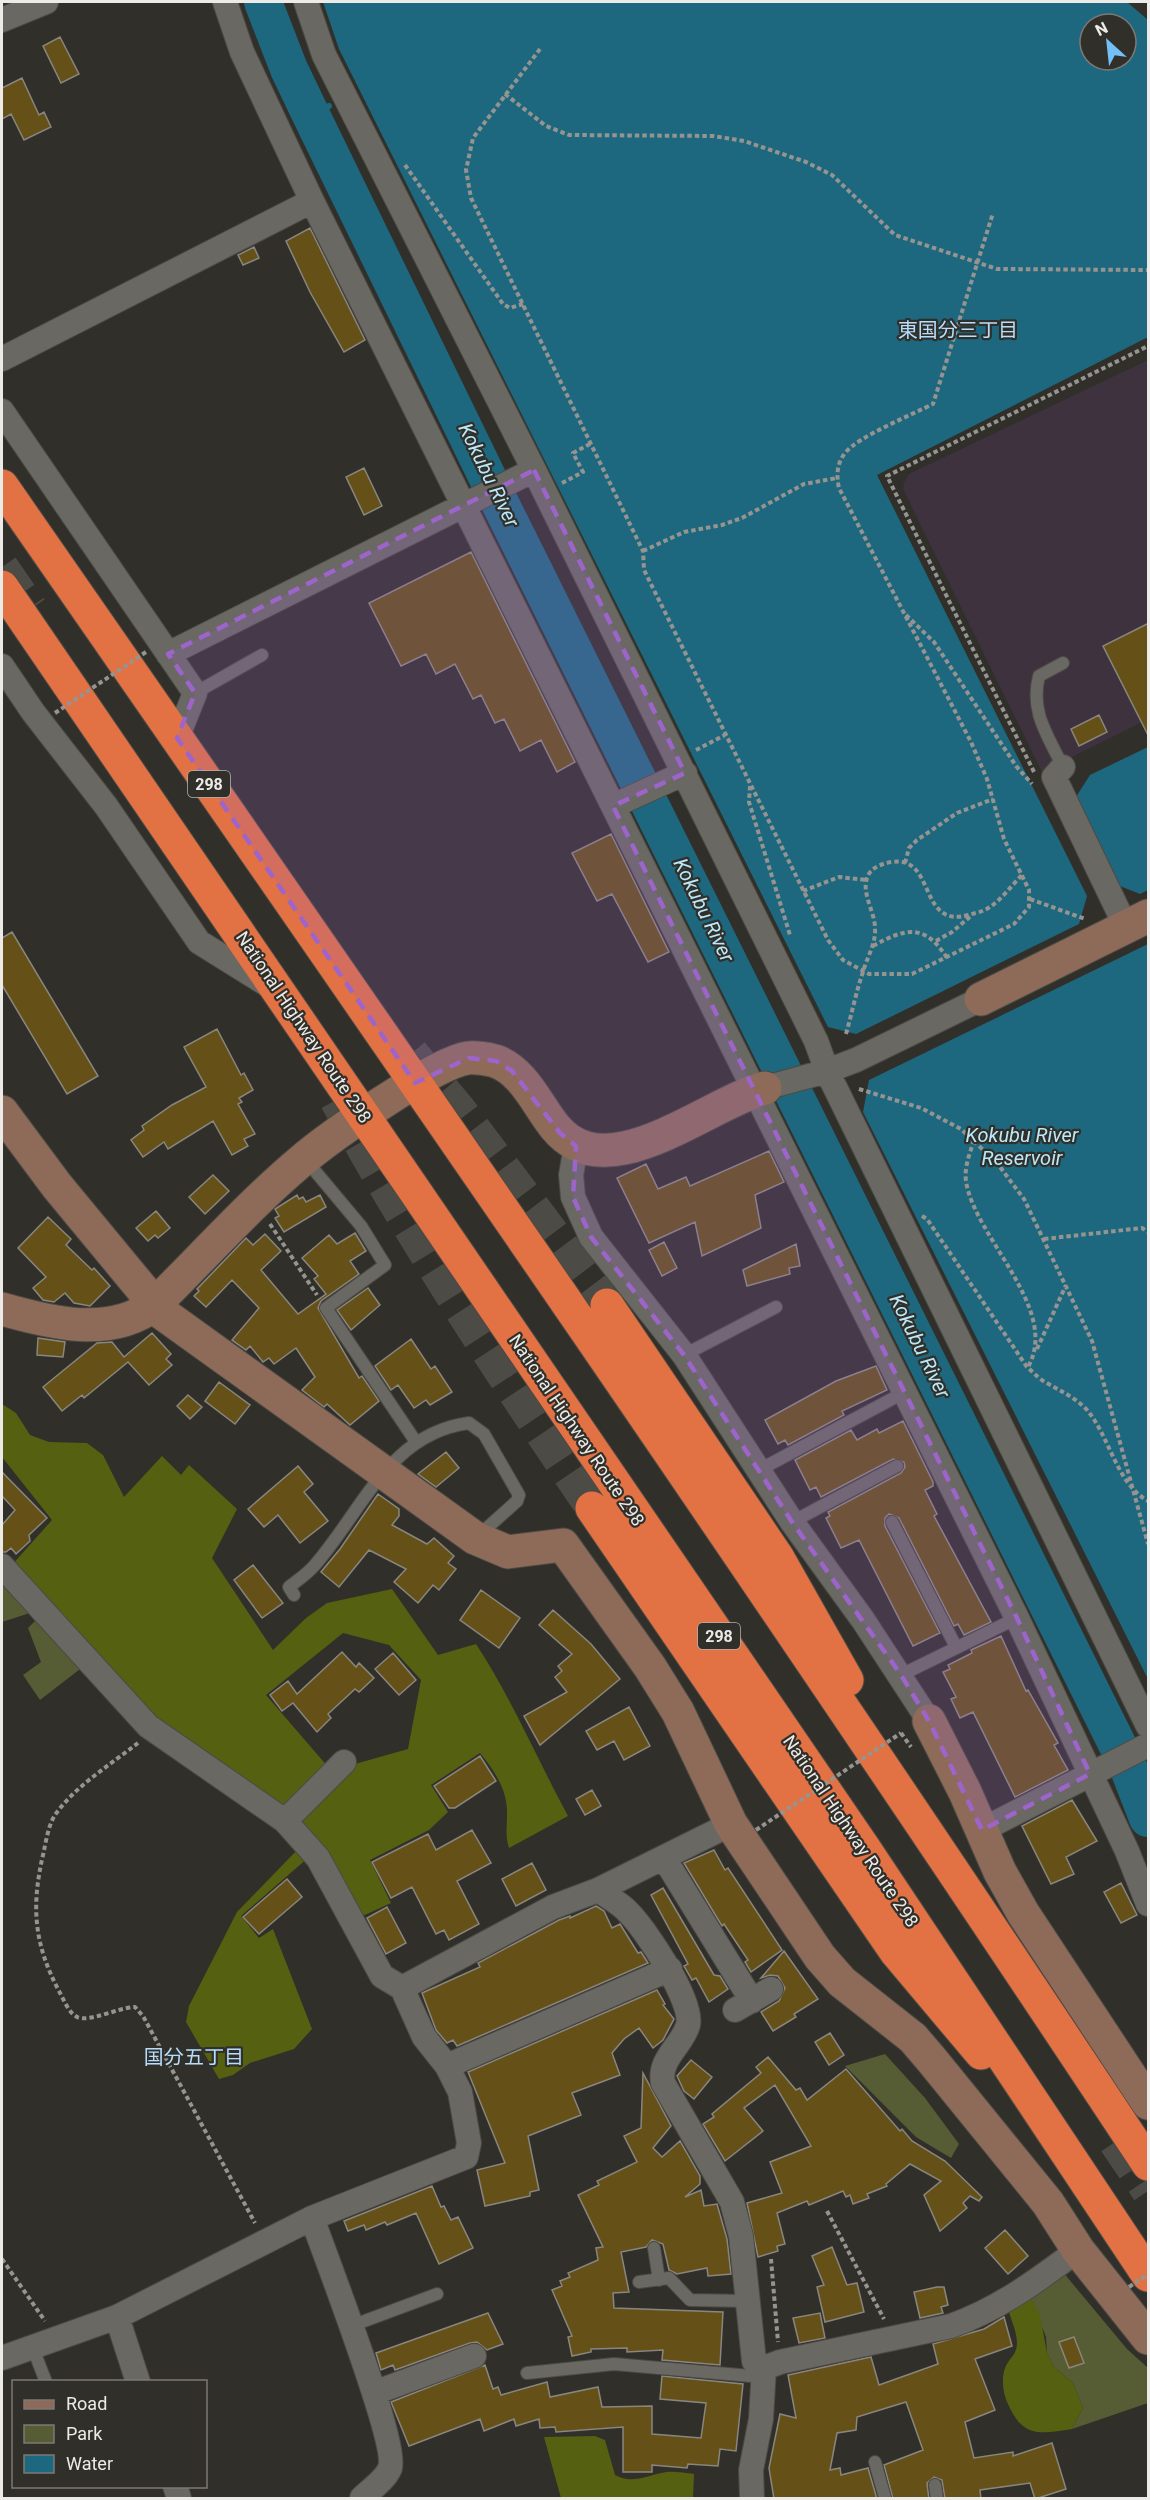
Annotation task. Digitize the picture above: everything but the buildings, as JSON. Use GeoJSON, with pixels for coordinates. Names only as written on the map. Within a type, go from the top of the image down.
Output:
{"type":"FeatureCollection","features":[{"type":"Feature","properties":{"kind":"highway","name":"298"},"geometry":{"type":"LineString","coordinates":[[2,486],[416,1083],[916,1814],[1149,2164]]}},
{"type":"Feature","properties":{"kind":"highway","name":"National Highway Route 298"},"geometry":{"type":"LineString","coordinates":[[2,587],[286,1000],[1058,2136],[1142,2279]]}},
{"type":"Feature","properties":{"kind":"highway"},"geometry":{"type":"LineString","coordinates":[[607,1305],[778,1558],[852,1687],[916,1814]]}},
{"type":"Feature","properties":{"kind":"highway"},"geometry":{"type":"LineString","coordinates":[[592,1508],[896,1952],[955,2024],[1058,2136]]}},
{"type":"Feature","properties":{"kind":"street"},"geometry":{"type":"LineString","coordinates":[[2,20],[46,2]]}},
{"type":"Feature","properties":{"kind":"street"},"geometry":{"type":"LineString","coordinates":[[225,2],[242,52],[312,201],[760,1089],[905,1392],[1095,1772],[1149,1904]]}},
{"type":"Feature","properties":{"kind":"street"},"geometry":{"type":"LineString","coordinates":[[306,2],[324,55],[383,170],[526,474],[679,769],[816,1041],[819,1073],[1148,1739],[1095,1772],[982,1830]]}},
{"type":"Feature","properties":{"kind":"street"},"geometry":{"type":"LineString","coordinates":[[2,359],[312,201]]}},
{"type":"Feature","properties":{"kind":"street"},"geometry":{"type":"LineString","coordinates":[[2,411],[157,653],[195,693],[177,738]]}},
{"type":"Feature","properties":{"kind":"street"},"geometry":{"type":"LineString","coordinates":[[157,653],[526,474]]}},
{"type":"Feature","properties":{"kind":"street"},"geometry":{"type":"LineString","coordinates":[[2,666],[33,712],[106,806],[199,942],[209,951],[262,980],[286,1000]]}},
{"type":"Feature","properties":{"kind":"street"},"geometry":{"type":"LineString","coordinates":[[2,1310],[37,1319],[101,1324],[139,1316],[154,1305],[298,1163],[364,1116],[451,1063],[469,1058],[496,1061],[512,1071],[560,1133],[576,1146],[600,1151],[628,1148],[760,1089],[856,1060],[1138,922],[1054,777],[1063,767]]}},
{"type":"Feature","properties":{"kind":"street"},"geometry":{"type":"LineString","coordinates":[[617,805],[679,769]]}},
{"type":"Feature","properties":{"kind":"street"},"geometry":{"type":"LineString","coordinates":[[2,1112],[57,1186],[154,1305],[475,1538],[508,1552],[563,1545],[650,1667],[820,1957],[842,1982],[913,2038],[1048,2203],[1078,2250],[1149,2338]]}},
{"type":"Feature","properties":{"kind":"street"},"geometry":{"type":"LineString","coordinates":[[576,1146],[571,1175],[573,1197],[591,1237],[684,1355],[792,1522],[901,1675],[915,1727],[982,1830],[1000,1872],[1023,1913],[1149,2103]]}},
{"type":"Feature","properties":{"kind":"street"},"geometry":{"type":"LineString","coordinates":[[2,1566],[154,1730],[285,1821],[318,1858],[382,1976],[402,1988],[424,2037],[447,2066],[460,2092],[469,2143],[466,2157],[312,2218],[117,2317],[56,2336],[2,2358]]}},
{"type":"Feature","properties":{"kind":"street"},"geometry":{"type":"LineString","coordinates":[[285,1821],[344,1762]]}},
{"type":"Feature","properties":{"kind":"street"},"geometry":{"type":"LineString","coordinates":[[402,1988],[553,1906],[598,1890],[664,1858],[744,1827]]}},
{"type":"Feature","properties":{"kind":"street"},"geometry":{"type":"LineString","coordinates":[[664,1858],[753,2000]]}},
{"type":"Feature","properties":{"kind":"street"},"geometry":{"type":"LineString","coordinates":[[598,1890],[629,1912],[670,1969],[689,2020],[687,2028],[664,2065],[661,2074],[663,2083],[732,2202],[741,2236],[754,2361],[769,2369],[951,2326],[986,2312],[1013,2297],[1078,2250]]}},
{"type":"Feature","properties":{"kind":"street"},"geometry":{"type":"LineString","coordinates":[[447,2066],[670,1969]]}},
{"type":"Feature","properties":{"kind":"street"},"geometry":{"type":"LineString","coordinates":[[312,2218],[374,2393],[391,2458],[390,2467],[362,2499]]}},
{"type":"Feature","properties":{"kind":"street"},"geometry":{"type":"LineString","coordinates":[[117,2317],[137,2380]]}},
{"type":"Feature","properties":{"kind":"street"},"geometry":{"type":"LineString","coordinates":[[374,2393],[474,2355]]}},
{"type":"Feature","properties":{"kind":"street"},"geometry":{"type":"LineString","coordinates":[[752,2499],[751,2470],[769,2369]]}},
{"type":"Feature","properties":{"kind":"lane"},"geometry":{"type":"LineString","coordinates":[[195,693],[262,655]]}},
{"type":"Feature","properties":{"kind":"lane"},"geometry":{"type":"LineString","coordinates":[[1063,663],[1039,675],[1034,694],[1039,716],[1063,767]]}},
{"type":"Feature","properties":{"kind":"lane"},"geometry":{"type":"LineString","coordinates":[[315,1171],[361,1226],[385,1265],[326,1308],[416,1442]]}},
{"type":"Feature","properties":{"kind":"lane"},"geometry":{"type":"LineString","coordinates":[[684,1355],[776,1307]]}},
{"type":"Feature","properties":{"kind":"lane"},"geometry":{"type":"LineString","coordinates":[[759,1470],[905,1392]]}},
{"type":"Feature","properties":{"kind":"lane"},"geometry":{"type":"LineString","coordinates":[[294,1595],[290,1587],[314,1567],[382,1471],[416,1442],[453,1425],[469,1424],[484,1434],[519,1495],[517,1501],[475,1538]]}},
{"type":"Feature","properties":{"kind":"lane"},"geometry":{"type":"LineString","coordinates":[[792,1522],[897,1466]]}},
{"type":"Feature","properties":{"kind":"lane"},"geometry":{"type":"LineString","coordinates":[[892,1522],[956,1647]]}},
{"type":"Feature","properties":{"kind":"lane"},"geometry":{"type":"LineString","coordinates":[[901,1675],[1017,1618]]}},
{"type":"Feature","properties":{"kind":"lane"},"geometry":{"type":"LineString","coordinates":[[654,2248],[659,2280]]}},
{"type":"Feature","properties":{"kind":"lane"},"geometry":{"type":"LineString","coordinates":[[639,2282],[669,2278],[690,2300],[747,2301]]}},
{"type":"Feature","properties":{"kind":"lane"},"geometry":{"type":"LineString","coordinates":[[351,2326],[437,2294]]}},
{"type":"Feature","properties":{"kind":"lane"},"geometry":{"type":"LineString","coordinates":[[32,2346],[45,2380]]}},
{"type":"Feature","properties":{"kind":"lane"},"geometry":{"type":"LineString","coordinates":[[527,2373],[614,2364],[769,2369]]}},
{"type":"Feature","properties":{"kind":"lane"},"geometry":{"type":"LineString","coordinates":[[875,2462],[885,2499]]}},
{"type":"Feature","properties":{"kind":"lane"},"geometry":{"type":"LineString","coordinates":[[935,2486],[937,2499]]}},
{"type":"Feature","properties":{"kind":"path"},"geometry":{"type":"LineString","coordinates":[[540,50],[473,138],[466,170],[471,198],[643,552],[644,570],[828,940],[843,960],[869,974],[912,974],[1014,924],[1029,907],[1030,899],[1022,875],[1004,839],[993,799],[971,742],[839,488],[837,478],[839,463],[852,446],[933,404],[993,213]]}},
{"type":"Feature","properties":{"kind":"path"},"geometry":{"type":"LineString","coordinates":[[505,94],[546,126],[569,135],[727,138],[806,162],[832,175],[895,235],[997,269],[1149,270]]}},
{"type":"Feature","properties":{"kind":"path"},"geometry":{"type":"LineString","coordinates":[[383,170],[395,162],[404,164],[503,304],[510,308],[523,304]]}},
{"type":"Feature","properties":{"kind":"path"},"geometry":{"type":"LineString","coordinates":[[1037,778],[886,476],[1149,346]]}},
{"type":"Feature","properties":{"kind":"path"},"geometry":{"type":"LineString","coordinates":[[554,487],[583,472],[573,453],[591,444]]}},
{"type":"Feature","properties":{"kind":"path"},"geometry":{"type":"LineString","coordinates":[[643,552],[684,532],[722,525],[742,518],[804,484],[837,478]]}},
{"type":"Feature","properties":{"kind":"path"},"geometry":{"type":"LineString","coordinates":[[904,613],[934,642],[1016,766],[1037,789]]}},
{"type":"Feature","properties":{"kind":"path"},"geometry":{"type":"LineString","coordinates":[[55,712],[157,653]]}},
{"type":"Feature","properties":{"kind":"path"},"geometry":{"type":"LineString","coordinates":[[679,769],[726,735]]}},
{"type":"Feature","properties":{"kind":"path"},"geometry":{"type":"LineString","coordinates":[[750,784],[749,802],[794,946]]}},
{"type":"Feature","properties":{"kind":"path"},"geometry":{"type":"LineString","coordinates":[[905,863],[909,848],[917,840],[957,813],[993,799]]}},
{"type":"Feature","properties":{"kind":"path"},"geometry":{"type":"LineString","coordinates":[[837,1036],[846,1036],[872,946],[875,928],[865,891],[867,880],[880,865],[894,861],[905,863],[920,872],[934,906],[945,915],[960,918],[991,907],[1022,875]]}},
{"type":"Feature","properties":{"kind":"path"},"geometry":{"type":"LineString","coordinates":[[803,891],[840,876],[867,880]]}},
{"type":"Feature","properties":{"kind":"path"},"geometry":{"type":"LineString","coordinates":[[1030,899],[1081,917]]}},
{"type":"Feature","properties":{"kind":"path"},"geometry":{"type":"LineString","coordinates":[[936,941],[952,932],[974,914]]}},
{"type":"Feature","properties":{"kind":"path"},"geometry":{"type":"LineString","coordinates":[[872,946],[892,936],[908,933],[927,935],[936,941],[947,958]]}},
{"type":"Feature","properties":{"kind":"path"},"geometry":{"type":"LineString","coordinates":[[868,1092],[943,1118],[974,1140],[1014,1184],[1044,1239],[1098,1359],[1149,1544]]}},
{"type":"Feature","properties":{"kind":"path"},"geometry":{"type":"LineString","coordinates":[[974,1140],[966,1168],[968,1190],[1029,1310],[1035,1334],[1034,1356]]}},
{"type":"Feature","properties":{"kind":"path"},"geometry":{"type":"LineString","coordinates":[[257,1204],[326,1308]]}},
{"type":"Feature","properties":{"kind":"path"},"geometry":{"type":"LineString","coordinates":[[918,1214],[927,1219],[1027,1367],[1042,1381],[1079,1402],[1089,1412],[1134,1489],[1149,1501]]}},
{"type":"Feature","properties":{"kind":"path"},"geometry":{"type":"LineString","coordinates":[[1044,1239],[1142,1228],[1149,1232]]}},
{"type":"Feature","properties":{"kind":"path"},"geometry":{"type":"LineString","coordinates":[[1027,1367],[1066,1285]]}},
{"type":"Feature","properties":{"kind":"path"},"geometry":{"type":"LineString","coordinates":[[744,1827],[915,1727]]}},
{"type":"Feature","properties":{"kind":"path"},"geometry":{"type":"LineString","coordinates":[[154,1730],[66,1800],[54,1818],[38,1877],[34,1909],[40,1945],[50,1974],[69,2009],[76,2017],[83,2019],[126,2007],[135,2007],[143,2016],[265,2242]]}},
{"type":"Feature","properties":{"kind":"path"},"geometry":{"type":"LineString","coordinates":[[827,2211],[894,2338]]}},
{"type":"Feature","properties":{"kind":"path"},"geometry":{"type":"LineString","coordinates":[[2,2259],[56,2336]]}},
{"type":"Feature","properties":{"kind":"path"},"geometry":{"type":"LineString","coordinates":[[769,2369],[771,2259]]}},
{"type":"Feature","properties":{"kind":"highlighted area"},"geometry":{"type":"Polygon","coordinates":[[[534,470],[685,773],[613,806],[1017,1618],[1090,1774],[982,1830],[929,1721],[901,1675],[792,1522],[684,1355],[591,1237],[573,1197],[576,1146],[560,1133],[512,1071],[496,1061],[469,1058],[415,1083],[177,738],[195,693],[168,654],[534,470]]]}},
{"type":"Feature","properties":{"kind":"shaded area"},"geometry":{"type":"Polygon","coordinates":[[[1148,360],[1148,719],[1042,772],[903,489],[904,483],[909,474],[1148,360]]]}},
{"type":"Feature","properties":{"kind":"green space"},"geometry":{"type":"Polygon","coordinates":[[[2,1404],[16,1413],[30,1435],[49,1442],[87,1443],[103,1455],[124,1497],[162,1456],[181,1475],[189,1465],[237,1509],[212,1558],[273,1650],[306,1618],[327,1603],[392,1589],[438,1655],[476,1644],[513,1708],[568,1816],[509,1848],[507,1806],[503,1790],[491,1767],[480,1753],[431,1785],[448,1812],[429,1830],[370,1860],[391,1903],[358,1918],[292,1823],[348,1766],[408,1749],[421,1680],[389,1645],[343,1633],[266,1695],[329,1768],[285,1814],[164,1732],[11,1566],[52,1520],[2,1457],[2,1404]]]}},
{"type":"Feature","properties":{"kind":"green space"},"geometry":{"type":"Polygon","coordinates":[[[2,1576],[33,1612],[2,1622],[2,1576]]]}},
{"type":"Feature","properties":{"kind":"green space"},"geometry":{"type":"Polygon","coordinates":[[[39,1617],[84,1666],[40,1700],[23,1675],[41,1662],[28,1628],[39,1617]]]}},
{"type":"Feature","properties":{"kind":"green space"},"geometry":{"type":"Polygon","coordinates":[[[301,1846],[309,1857],[241,1916],[259,1938],[273,1929],[312,2029],[294,2049],[250,2063],[233,2075],[219,2079],[186,2022],[189,2006],[237,1912],[301,1846]]]}},
{"type":"Feature","properties":{"kind":"green space"},"geometry":{"type":"Polygon","coordinates":[[[885,2054],[925,2098],[959,2144],[951,2158],[916,2137],[845,2066],[885,2054]]]}},
{"type":"Feature","properties":{"kind":"green space"},"geometry":{"type":"Polygon","coordinates":[[[1062,2271],[1127,2349],[1148,2368],[1148,2403],[1072,2429],[1083,2408],[1073,2383],[1054,2367],[1047,2353],[1046,2337],[1030,2296],[1062,2271]]]}},
{"type":"Feature","properties":{"kind":"green space"},"geometry":{"type":"Polygon","coordinates":[[[1030,2296],[1040,2315],[1047,2353],[1054,2367],[1073,2383],[1083,2408],[1072,2429],[1042,2432],[1026,2428],[1014,2415],[1005,2396],[1004,2372],[1016,2351],[1017,2343],[1009,2312],[1030,2296]]]}},
{"type":"Feature","properties":{"kind":"green space"},"geometry":{"type":"Polygon","coordinates":[[[595,2436],[605,2440],[615,2475],[634,2479],[666,2472],[694,2474],[693,2498],[561,2498],[544,2437],[595,2436]]]}},
{"type":"Feature","properties":{"kind":"water"},"geometry":{"type":"Polygon","coordinates":[[[323,2],[1127,2],[1148,20],[1148,337],[877,475],[1087,896],[1079,924],[856,1034],[828,1027],[339,49],[323,2]]]}},
{"type":"Feature","properties":{"kind":"water"},"geometry":{"type":"Polygon","coordinates":[[[1148,747],[1148,890],[1140,894],[1115,884],[1074,800],[1090,775],[1148,747]]]}},
{"type":"Feature","properties":{"kind":"water","name":"Kokubu River Reservoir"},"geometry":{"type":"Polygon","coordinates":[[[1148,944],[1148,1679],[863,1112],[869,1080],[1148,944]]]}},
{"type":"Feature","properties":{"kind":"waterway","name":"Kokubu River"},"geometry":{"type":"LineString","coordinates":[[263,2],[289,69],[498,499],[1127,1764],[1148,1818]]}},
{"type":"Feature","properties":{"kind":"waterway"},"geometry":{"type":"LineString","coordinates":[[311,115],[329,106]]}},
{"type":"Feature","properties":{"kind":"tunnel"},"geometry":{"type":"LineString","coordinates":[[2,567],[31,609]]}},
{"type":"Feature","properties":{"kind":"tunnel"},"geometry":{"type":"LineString","coordinates":[[412,1053],[460,1110],[607,1305]]}},
{"type":"Feature","properties":{"kind":"tunnel"},"geometry":{"type":"LineString","coordinates":[[336,1100],[427,1256],[592,1508]]}},
{"type":"Feature","properties":{"kind":"tunnel"},"geometry":{"type":"LineString","coordinates":[[1115,2142],[1148,2191]]}},
{"type":"Feature","properties":{"kind":"district","name":"東国分三丁目"},"geometry":{"type":"Point","coordinates":[958,330]}},
{"type":"Feature","properties":{"kind":"district","name":"国分五丁目"},"geometry":{"type":"Point","coordinates":[194,2057]}}]}
